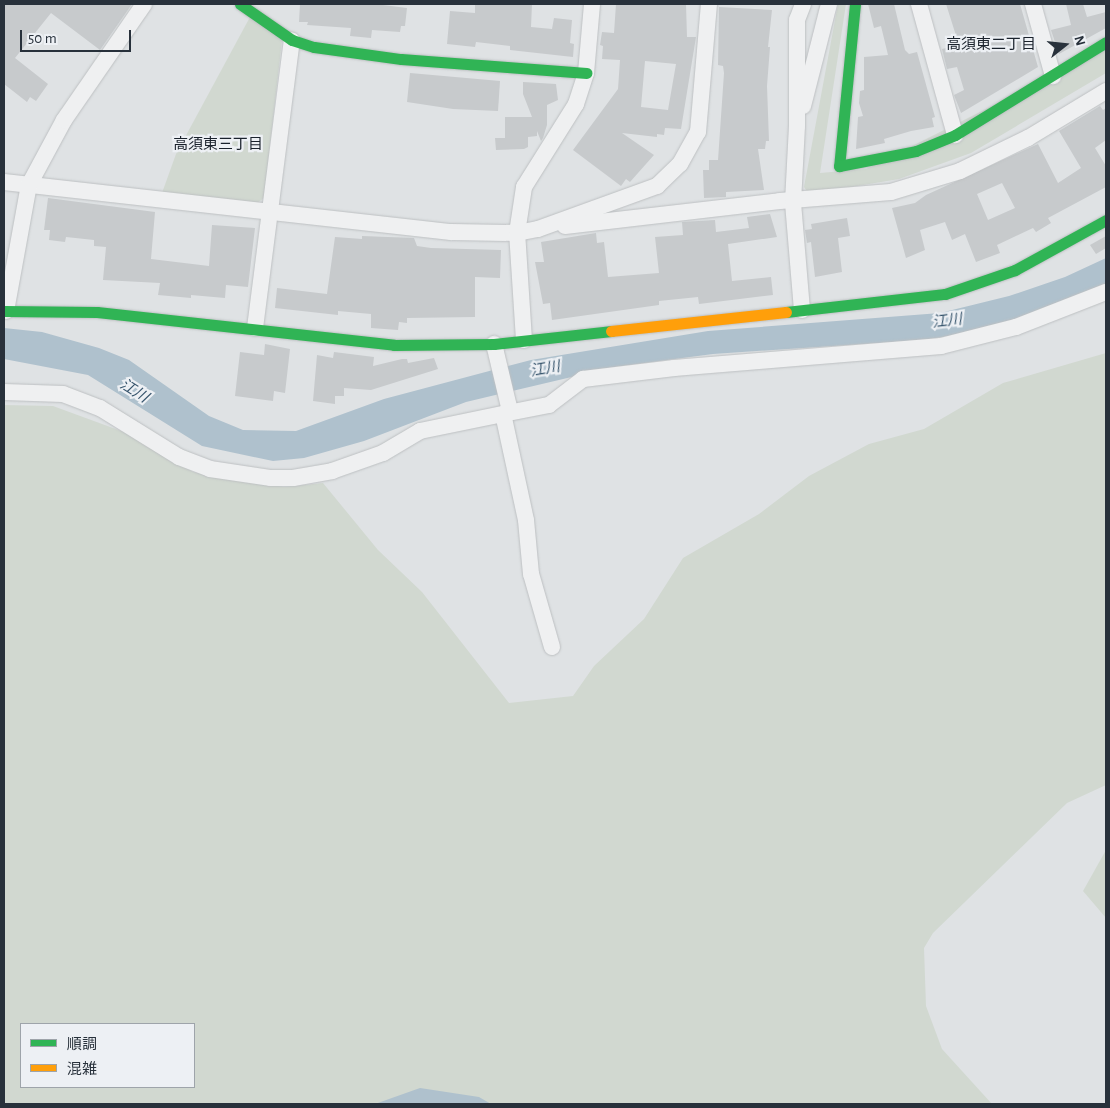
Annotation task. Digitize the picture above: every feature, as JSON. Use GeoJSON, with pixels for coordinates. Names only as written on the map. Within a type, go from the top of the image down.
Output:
{"type":"FeatureCollection","features":[{"type":"Feature","properties":{"kind":"street"},"geometry":{"type":"LineString","coordinates":[[144,4],[64,120],[29,185],[5,311],[97,312],[255,328],[394,345],[494,344],[945,294],[1015,270],[1106,220]]}},
{"type":"Feature","properties":{"kind":"street"},"geometry":{"type":"LineString","coordinates":[[240,4],[292,40],[314,47],[401,59],[586,72]]}},
{"type":"Feature","properties":{"kind":"street"},"geometry":{"type":"LineString","coordinates":[[524,340],[517,233],[524,187],[576,104],[586,72],[592,4]]}},
{"type":"Feature","properties":{"kind":"street"},"geometry":{"type":"LineString","coordinates":[[538,229],[657,186],[680,164],[698,132],[709,4]]}},
{"type":"Feature","properties":{"kind":"street"},"geometry":{"type":"LineString","coordinates":[[802,310],[793,202],[797,126],[797,20],[803,4]]}},
{"type":"Feature","properties":{"kind":"street"},"geometry":{"type":"LineString","coordinates":[[797,126],[830,4]]}},
{"type":"Feature","properties":{"kind":"street"},"geometry":{"type":"LineString","coordinates":[[855,4],[839,166],[916,151],[955,135],[1106,42]]}},
{"type":"Feature","properties":{"kind":"street"},"geometry":{"type":"LineString","coordinates":[[919,4],[955,135]]}},
{"type":"Feature","properties":{"kind":"street"},"geometry":{"type":"LineString","coordinates":[[1033,4],[1053,76]]}},
{"type":"Feature","properties":{"kind":"street"},"geometry":{"type":"LineString","coordinates":[[255,328],[292,40]]}},
{"type":"Feature","properties":{"kind":"street"},"geometry":{"type":"LineString","coordinates":[[4,182],[452,232],[517,233],[780,201],[793,202],[891,192],[960,171],[1028,138],[1106,90]]}},
{"type":"Feature","properties":{"kind":"street"},"geometry":{"type":"LineString","coordinates":[[4,392],[63,394],[100,408],[179,457],[210,469],[271,478],[293,478],[332,471],[383,453],[420,431],[506,412],[549,405],[583,380],[674,368],[941,346],[1016,327],[1106,292]]}},
{"type":"Feature","properties":{"kind":"street"},"geometry":{"type":"LineString","coordinates":[[494,344],[526,520],[531,574],[552,647]]}},
{"type":"Feature","properties":{"kind":"shaded area"},"geometry":{"type":"Polygon","coordinates":[[[838,4],[846,4],[820,173],[866,169],[1106,49],[1106,73],[971,153],[899,179],[809,194],[804,187],[838,4]]]}},
{"type":"Feature","properties":{"kind":"shaded area"},"geometry":{"type":"Polygon","coordinates":[[[250,17],[282,40],[264,198],[257,203],[162,193],[176,154],[250,17]]]}},
{"type":"Feature","properties":{"kind":"shaded area"},"geometry":{"type":"Polygon","coordinates":[[[1106,353],[1106,785],[1067,803],[933,933],[924,948],[926,1006],[942,1049],[992,1104],[4,1104],[4,405],[53,406],[132,435],[193,472],[284,487],[323,483],[378,550],[422,592],[509,703],[573,696],[594,666],[644,619],[683,558],[759,514],[809,476],[869,444],[924,429],[1003,383],[1106,353]]]}},
{"type":"Feature","properties":{"kind":"shaded area"},"geometry":{"type":"Polygon","coordinates":[[[1106,850],[1106,918],[1083,891],[1106,850]]]}},
{"type":"Feature","properties":{"kind":"water","name":"江川"},"geometry":{"type":"Polygon","coordinates":[[[1106,258],[1106,284],[1023,318],[974,332],[923,340],[713,354],[614,367],[466,402],[364,441],[304,458],[273,461],[202,446],[88,375],[4,359],[4,328],[42,332],[99,348],[129,360],[209,416],[243,430],[296,431],[384,399],[531,360],[708,331],[940,313],[1009,296],[1065,277],[1106,258]]]}},
{"type":"Feature","properties":{"kind":"water"},"geometry":{"type":"Polygon","coordinates":[[[420,1088],[479,1097],[491,1104],[375,1104],[420,1088]]]}},
{"type":"Feature","properties":{"kind":"building"},"geometry":{"type":"Polygon","coordinates":[[[4,4],[132,4],[100,50],[51,13],[15,58],[48,84],[36,101],[30,97],[27,102],[4,84],[4,4]]]}},
{"type":"Feature","properties":{"kind":"building"},"geometry":{"type":"Polygon","coordinates":[[[300,4],[375,4],[407,8],[405,26],[401,26],[400,32],[372,30],[371,38],[350,36],[351,28],[307,25],[308,22],[299,22],[300,4]]]}},
{"type":"Feature","properties":{"kind":"building"},"geometry":{"type":"Polygon","coordinates":[[[475,4],[532,4],[531,27],[552,29],[554,18],[572,20],[570,43],[574,44],[573,57],[510,50],[510,46],[476,42],[475,47],[447,44],[450,11],[475,13],[475,4]]]}},
{"type":"Feature","properties":{"kind":"building"},"geometry":{"type":"Polygon","coordinates":[[[616,4],[686,4],[687,37],[696,37],[681,129],[665,128],[664,135],[657,134],[657,137],[622,133],[654,155],[630,182],[626,179],[621,186],[573,150],[618,89],[620,60],[602,59],[603,46],[600,45],[602,32],[614,33],[616,4]],[[645,61],[641,107],[668,110],[676,64],[645,61]]]}},
{"type":"Feature","properties":{"kind":"building"},"geometry":{"type":"Polygon","coordinates":[[[868,4],[894,4],[905,50],[909,54],[917,52],[935,117],[932,118],[934,127],[911,131],[884,139],[885,143],[856,149],[858,117],[863,116],[859,103],[860,91],[864,90],[864,57],[888,55],[881,26],[874,28],[868,4]]]}},
{"type":"Feature","properties":{"kind":"building"},"geometry":{"type":"Polygon","coordinates":[[[946,4],[1020,4],[1038,67],[961,113],[954,95],[964,90],[957,67],[947,69],[942,49],[959,45],[946,4]]]}},
{"type":"Feature","properties":{"kind":"building"},"geometry":{"type":"Polygon","coordinates":[[[1066,4],[1083,4],[1087,17],[1106,12],[1106,28],[1059,54],[1051,30],[1071,25],[1066,4]]]}},
{"type":"Feature","properties":{"kind":"building"},"geometry":{"type":"Polygon","coordinates":[[[719,7],[772,10],[768,47],[770,47],[767,86],[769,141],[766,141],[765,149],[758,149],[764,190],[726,192],[726,197],[704,198],[703,170],[709,170],[709,160],[718,160],[724,73],[723,66],[718,65],[719,7]]]}},
{"type":"Feature","properties":{"kind":"building"},"geometry":{"type":"Polygon","coordinates":[[[410,73],[500,81],[498,111],[453,109],[407,102],[410,73]]]}},
{"type":"Feature","properties":{"kind":"building"},"geometry":{"type":"Polygon","coordinates":[[[523,82],[556,84],[558,100],[547,105],[547,125],[543,138],[541,141],[537,131],[537,136],[528,137],[528,147],[524,149],[496,150],[495,138],[505,138],[505,117],[532,117],[523,94],[523,82]]]}},
{"type":"Feature","properties":{"kind":"building"},"geometry":{"type":"Polygon","coordinates":[[[1100,106],[1103,110],[1106,108],[1106,140],[1095,148],[1106,166],[1106,187],[1048,218],[1051,223],[1036,232],[1033,228],[997,245],[1000,253],[976,262],[965,234],[952,240],[945,222],[920,230],[925,250],[906,258],[892,208],[915,203],[926,195],[1038,144],[1058,183],[1081,168],[1059,131],[1100,106]],[[1002,183],[977,194],[988,220],[1015,208],[1002,183]]]}},
{"type":"Feature","properties":{"kind":"building"},"geometry":{"type":"Polygon","coordinates":[[[48,198],[155,212],[151,259],[209,266],[212,225],[255,228],[248,287],[226,285],[225,298],[191,295],[191,298],[158,295],[160,283],[103,280],[106,247],[94,246],[94,240],[66,237],[65,242],[49,240],[50,230],[44,230],[48,198]]]}},
{"type":"Feature","properties":{"kind":"building"},"geometry":{"type":"Polygon","coordinates":[[[770,214],[777,237],[728,244],[732,281],[771,277],[773,295],[699,304],[698,297],[659,301],[659,305],[552,320],[550,303],[543,304],[535,262],[544,262],[541,242],[596,233],[597,243],[604,242],[608,277],[659,273],[655,237],[683,235],[682,222],[715,220],[716,232],[749,228],[747,217],[770,214]]]}},
{"type":"Feature","properties":{"kind":"building"},"geometry":{"type":"Polygon","coordinates":[[[847,218],[850,236],[838,238],[842,272],[815,277],[811,242],[807,243],[805,230],[812,229],[811,224],[847,218]]]}},
{"type":"Feature","properties":{"kind":"building"},"geometry":{"type":"Polygon","coordinates":[[[362,236],[414,238],[417,246],[431,248],[501,250],[500,278],[475,277],[475,317],[407,318],[407,323],[399,322],[398,330],[371,328],[371,314],[338,311],[338,315],[275,308],[277,288],[327,294],[335,237],[362,239],[362,236]]]}},
{"type":"Feature","properties":{"kind":"building"},"geometry":{"type":"Polygon","coordinates":[[[1106,236],[1106,248],[1096,254],[1090,245],[1106,236]]]}},
{"type":"Feature","properties":{"kind":"building"},"geometry":{"type":"Polygon","coordinates":[[[265,344],[290,349],[285,393],[274,391],[273,401],[235,396],[240,352],[264,355],[265,344]]]}},
{"type":"Feature","properties":{"kind":"building"},"geometry":{"type":"Polygon","coordinates":[[[334,352],[374,357],[373,366],[402,359],[407,359],[408,363],[434,358],[438,369],[371,390],[344,388],[344,396],[335,396],[335,404],[313,401],[317,355],[333,358],[334,352]]]}},
{"type":"Feature","properties":{"kind":"traffic: fast"},"geometry":{"type":"LineString","coordinates":[[240,4],[292,40],[314,47],[401,59],[586,73]]}},
{"type":"Feature","properties":{"kind":"traffic: fast"},"geometry":{"type":"LineString","coordinates":[[855,4],[839,166],[916,151],[955,135],[1106,42]]}},
{"type":"Feature","properties":{"kind":"traffic: fast"},"geometry":{"type":"LineString","coordinates":[[786,312],[945,294],[1015,270],[1106,220]]}},
{"type":"Feature","properties":{"kind":"traffic: fast"},"geometry":{"type":"LineString","coordinates":[[4,311],[97,312],[394,345],[494,344],[611,331]]}},
{"type":"Feature","properties":{"kind":"traffic: slow"},"geometry":{"type":"LineString","coordinates":[[611,331],[786,312]]}},
{"type":"Feature","properties":{"kind":"district","name":"高須東二丁目"},"geometry":{"type":"Point","coordinates":[991,45]}},
{"type":"Feature","properties":{"kind":"district","name":"高須東三丁目"},"geometry":{"type":"Point","coordinates":[218,145]}}]}
